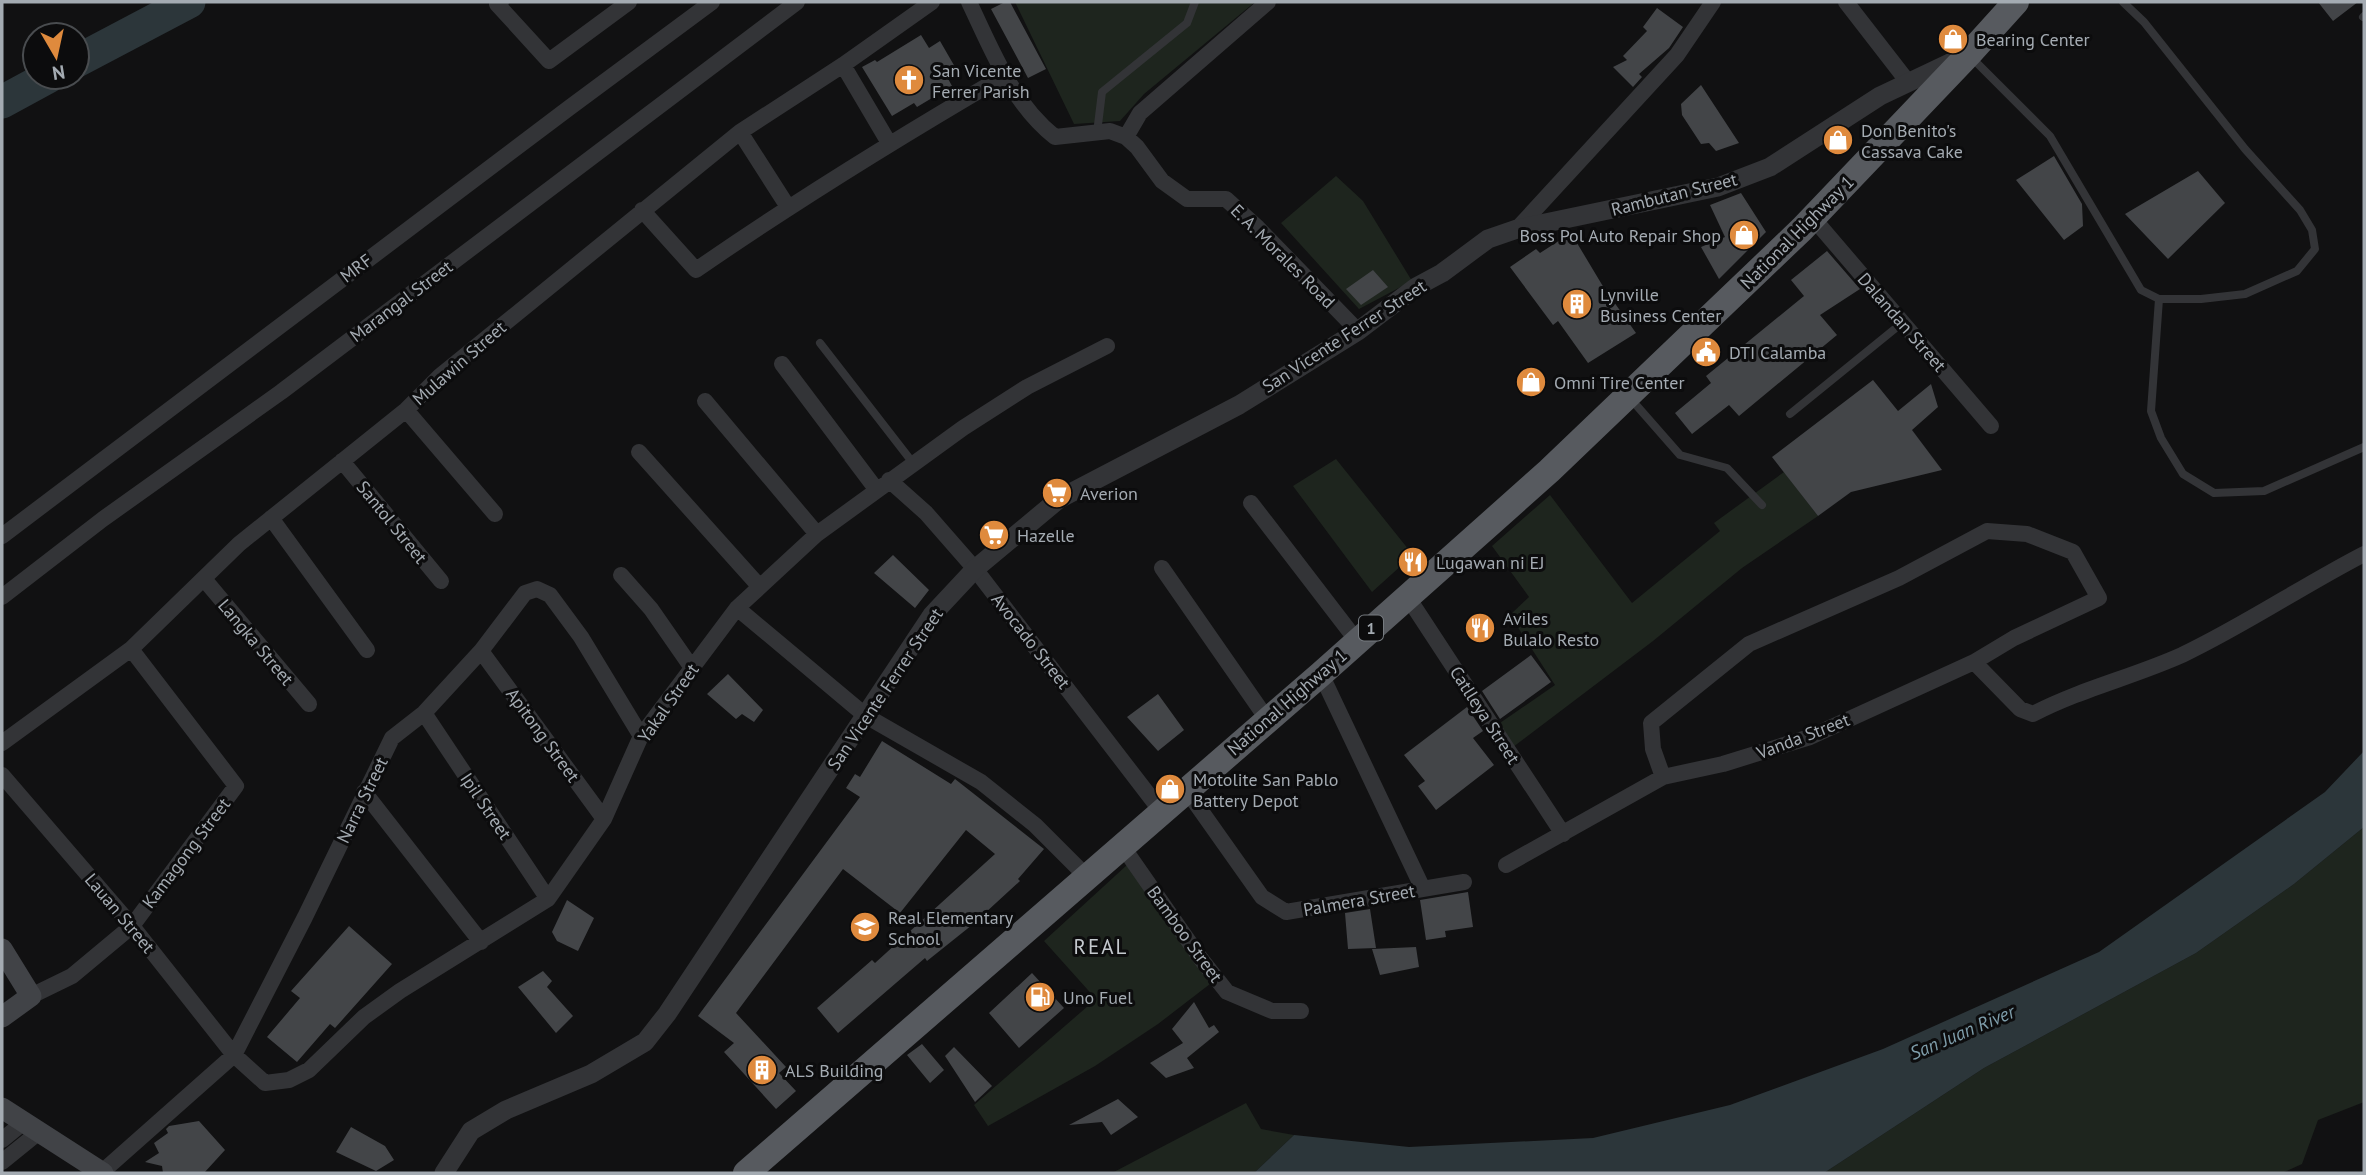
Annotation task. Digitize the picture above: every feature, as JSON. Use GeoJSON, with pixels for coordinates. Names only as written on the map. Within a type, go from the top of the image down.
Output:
{"type":"FeatureCollection","features":[{"type":"Feature","properties":{"kind":"highway","name":"National Highway 1"},"geometry":{"type":"LineString","coordinates":[[746,1173],[1321,674],[1549,471],[1813,219],[2016,2]]}},
{"type":"Feature","properties":{"kind":"main road"},"geometry":{"type":"LineString","coordinates":[[2,949],[31,996],[2,1017]]}},
{"type":"Feature","properties":{"kind":"main road"},"geometry":{"type":"LineString","coordinates":[[2,1108],[103,1173]]}},
{"type":"Feature","properties":{"kind":"street"},"geometry":{"type":"LineString","coordinates":[[500,2],[497,4],[549,61],[629,2]]}},
{"type":"Feature","properties":{"kind":"street","name":"MRF"},"geometry":{"type":"LineString","coordinates":[[2,536],[712,2]]}},
{"type":"Feature","properties":{"kind":"street","name":"Marangal Street"},"geometry":{"type":"LineString","coordinates":[[2,597],[103,519],[292,383],[797,2]]}},
{"type":"Feature","properties":{"kind":"street","name":"Mulawin Street"},"geometry":{"type":"LineString","coordinates":[[2,743],[131,649],[239,544],[406,410],[440,376],[642,210],[740,132],[843,65],[932,2]]}},
{"type":"Feature","properties":{"kind":"street"},"geometry":{"type":"LineString","coordinates":[[969,2],[1004,76],[1038,124],[1055,137],[1111,131],[1126,137],[1140,113],[1268,2]]}},
{"type":"Feature","properties":{"kind":"street","name":"San Vicente Ferrer Street"},"geometry":{"type":"LineString","coordinates":[[443,1173],[471,1131],[506,1110],[591,1074],[645,1042],[667,1014],[932,615],[975,569],[1059,499],[1238,405],[1358,331],[1416,287],[1442,273],[1488,239],[1517,229],[1677,55],[1713,2]]}},
{"type":"Feature","properties":{"kind":"street"},"geometry":{"type":"LineString","coordinates":[[1846,2],[1908,82]]}},
{"type":"Feature","properties":{"kind":"street","name":"Rambutan Street"},"geometry":{"type":"LineString","coordinates":[[1517,229],[1718,187],[1770,167],[1880,96],[1969,54]]}},
{"type":"Feature","properties":{"kind":"street"},"geometry":{"type":"LineString","coordinates":[[843,65],[889,142]]}},
{"type":"Feature","properties":{"kind":"street"},"geometry":{"type":"LineString","coordinates":[[642,210],[696,270],[889,142],[1004,76]]}},
{"type":"Feature","properties":{"kind":"street"},"geometry":{"type":"LineString","coordinates":[[740,132],[788,207]]}},
{"type":"Feature","properties":{"kind":"street","name":"E. A. Morales Road"},"geometry":{"type":"LineString","coordinates":[[1126,137],[1137,147],[1162,181],[1187,199],[1227,200],[1258,228],[1358,331]]}},
{"type":"Feature","properties":{"kind":"street","name":"Dalandan Street"},"geometry":{"type":"LineString","coordinates":[[1813,219],[1991,426]]}},
{"type":"Feature","properties":{"kind":"street","name":"Yakal Street"},"geometry":{"type":"LineString","coordinates":[[234,1055],[265,1083],[289,1080],[309,1070],[373,1010],[400,991],[548,899],[604,820],[642,736],[737,608],[759,586],[817,534],[963,428],[1027,387],[1107,346]]}},
{"type":"Feature","properties":{"kind":"street","name":"Avocado Street"},"geometry":{"type":"LineString","coordinates":[[782,364],[883,485],[926,513],[975,569],[1161,811]]}},
{"type":"Feature","properties":{"kind":"street"},"geometry":{"type":"LineString","coordinates":[[705,401],[817,534]]}},
{"type":"Feature","properties":{"kind":"street"},"geometry":{"type":"LineString","coordinates":[[406,410],[495,514]]}},
{"type":"Feature","properties":{"kind":"street"},"geometry":{"type":"LineString","coordinates":[[639,452],[759,586]]}},
{"type":"Feature","properties":{"kind":"street","name":"Santol Street"},"geometry":{"type":"LineString","coordinates":[[342,461],[441,581]]}},
{"type":"Feature","properties":{"kind":"street"},"geometry":{"type":"LineString","coordinates":[[1251,503],[1357,641]]}},
{"type":"Feature","properties":{"kind":"street"},"geometry":{"type":"LineString","coordinates":[[271,518],[367,650]]}},
{"type":"Feature","properties":{"kind":"street","name":"Vanda Street"},"geometry":{"type":"LineString","coordinates":[[1506,865],[1663,777],[1723,764],[1810,737],[1974,662],[2014,638],[2099,598],[2073,552],[2028,534],[1987,531],[1899,578],[1749,644],[1651,723],[1653,749],[1663,777]]}},
{"type":"Feature","properties":{"kind":"street"},"geometry":{"type":"LineString","coordinates":[[1974,662],[2020,709],[2033,714],[2061,699],[2179,656],[2248,622],[2364,554]]}},
{"type":"Feature","properties":{"kind":"street"},"geometry":{"type":"LineString","coordinates":[[1162,568],[1267,719]]}},
{"type":"Feature","properties":{"kind":"street"},"geometry":{"type":"LineString","coordinates":[[621,575],[651,609],[692,668]]}},
{"type":"Feature","properties":{"kind":"street","name":"Langka Street"},"geometry":{"type":"LineString","coordinates":[[204,579],[309,704]]}},
{"type":"Feature","properties":{"kind":"street","name":"Narra Street"},"geometry":{"type":"LineString","coordinates":[[103,1173],[234,1055],[306,917],[392,738],[424,713],[481,651],[525,593],[537,589],[550,596],[581,637],[642,736]]}},
{"type":"Feature","properties":{"kind":"street","name":"Catlleya Street"},"geometry":{"type":"LineString","coordinates":[[1407,596],[1563,834]]}},
{"type":"Feature","properties":{"kind":"street"},"geometry":{"type":"LineString","coordinates":[[737,608],[866,716],[981,782],[1035,825],[1087,877]]}},
{"type":"Feature","properties":{"kind":"street","name":"Kamagong Street"},"geometry":{"type":"LineString","coordinates":[[31,996],[72,976],[131,926],[236,786],[131,649]]}},
{"type":"Feature","properties":{"kind":"street","name":"Apitong Street"},"geometry":{"type":"LineString","coordinates":[[481,651],[604,820]]}},
{"type":"Feature","properties":{"kind":"street"},"geometry":{"type":"LineString","coordinates":[[1321,674],[1423,889]]}},
{"type":"Feature","properties":{"kind":"street","name":"Ipil Street"},"geometry":{"type":"LineString","coordinates":[[424,713],[548,899]]}},
{"type":"Feature","properties":{"kind":"street","name":"Lauan Street"},"geometry":{"type":"LineString","coordinates":[[2,775],[131,926],[234,1055]]}},
{"type":"Feature","properties":{"kind":"street","name":"Palmera Street"},"geometry":{"type":"LineString","coordinates":[[1187,791],[1262,897],[1286,912],[1464,882]]}},
{"type":"Feature","properties":{"kind":"street"},"geometry":{"type":"LineString","coordinates":[[364,792],[481,942]]}},
{"type":"Feature","properties":{"kind":"street","name":"Bamboo Street"},"geometry":{"type":"LineString","coordinates":[[1123,847],[1201,960],[1227,992],[1272,1011],[1301,1011]]}},
{"type":"Feature","properties":{"kind":"street"},"geometry":{"type":"LineString","coordinates":[[2,1140],[32,1127]]}},
{"type":"Feature","properties":{"kind":"street"},"geometry":{"type":"LineString","coordinates":[[2,1162],[32,1127]]}},
{"type":"Feature","properties":{"kind":"lane"},"geometry":{"type":"LineString","coordinates":[[1097,133],[1102,92],[1187,23],[1195,2]]}},
{"type":"Feature","properties":{"kind":"lane"},"geometry":{"type":"LineString","coordinates":[[1969,54],[2050,136],[2141,290],[2159,299],[2201,299],[2245,294],[2297,271],[2315,249],[2312,230],[2300,210],[2245,149],[2144,22],[2123,2]]}},
{"type":"Feature","properties":{"kind":"lane"},"geometry":{"type":"LineString","coordinates":[[2159,299],[2151,411],[2161,438],[2183,474],[2214,493],[2264,491],[2364,447]]}},
{"type":"Feature","properties":{"kind":"lane"},"geometry":{"type":"LineString","coordinates":[[1790,414],[1902,323]]}},
{"type":"Feature","properties":{"kind":"lane"},"geometry":{"type":"LineString","coordinates":[[820,343],[913,463]]}},
{"type":"Feature","properties":{"kind":"lane"},"geometry":{"type":"LineString","coordinates":[[1628,396],[1680,455],[1727,468],[1762,505]]}},
{"type":"Feature","properties":{"kind":"shaded area"},"geometry":{"type":"Polygon","coordinates":[[[1015,2],[1255,2],[1144,94],[1120,121],[1074,124],[1015,2]]]}},
{"type":"Feature","properties":{"kind":"shaded area"},"geometry":{"type":"Polygon","coordinates":[[[1336,176],[1363,201],[1412,281],[1359,309],[1281,223],[1336,176]]]}},
{"type":"Feature","properties":{"kind":"shaded area"},"geometry":{"type":"Polygon","coordinates":[[[1336,459],[1413,555],[1372,592],[1293,486],[1336,459]]]}},
{"type":"Feature","properties":{"kind":"shaded area"},"geometry":{"type":"Polygon","coordinates":[[[1784,472],[1818,516],[1742,568],[1653,641],[1513,747],[1497,725],[1555,685],[1510,615],[1529,597],[1492,546],[1550,495],[1632,603],[1720,531],[1714,523],[1784,472]]]}},
{"type":"Feature","properties":{"kind":"shaded area"},"geometry":{"type":"Polygon","coordinates":[[[2364,827],[2364,1102],[2318,1120],[2302,1164],[2282,1173],[1824,1173],[1984,1068],[2196,953],[2294,884],[2364,827]]]}},
{"type":"Feature","properties":{"kind":"shaded area"},"geometry":{"type":"Polygon","coordinates":[[[1127,865],[1210,984],[1158,1024],[1095,1066],[988,1126],[974,1105],[1096,999],[1044,941],[1127,865]]]}},
{"type":"Feature","properties":{"kind":"shaded area"},"geometry":{"type":"Polygon","coordinates":[[[1246,1103],[1261,1129],[1294,1135],[1254,1173],[1112,1173],[1246,1103]]]}},
{"type":"Feature","properties":{"kind":"water","name":"San Juan River"},"geometry":{"type":"Polygon","coordinates":[[[2364,751],[2364,827],[2294,884],[2196,953],[1984,1068],[1824,1173],[1254,1173],[1294,1135],[1409,1147],[1593,1138],[1730,1105],[1883,1049],[2099,952],[2325,792],[2364,751]]]}},
{"type":"Feature","properties":{"kind":"building"},"geometry":{"type":"Polygon","coordinates":[[[1010,2],[1046,69],[1028,78],[991,9],[1010,2]]]}},
{"type":"Feature","properties":{"kind":"building"},"geometry":{"type":"Polygon","coordinates":[[[2318,2],[2358,2],[2333,21],[2318,2]]]}},
{"type":"Feature","properties":{"kind":"building"},"geometry":{"type":"Polygon","coordinates":[[[1657,8],[1683,27],[1669,48],[1639,74],[1642,77],[1633,87],[1613,67],[1627,60],[1623,56],[1647,31],[1643,27],[1657,8]]]}},
{"type":"Feature","properties":{"kind":"building","name":"San Vicente Ferrer Parish"},"geometry":{"type":"Polygon","coordinates":[[[921,35],[929,48],[940,41],[955,67],[945,73],[952,86],[917,107],[914,103],[892,116],[862,67],[875,60],[877,62],[921,35]]]}},
{"type":"Feature","properties":{"kind":"building"},"geometry":{"type":"Polygon","coordinates":[[[1701,85],[1739,143],[1716,151],[1709,143],[1701,144],[1682,115],[1681,104],[1701,85]]]}},
{"type":"Feature","properties":{"kind":"building"},"geometry":{"type":"Polygon","coordinates":[[[2054,156],[2082,204],[2083,226],[2064,240],[2016,180],[2054,156]]]}},
{"type":"Feature","properties":{"kind":"building"},"geometry":{"type":"Polygon","coordinates":[[[2198,171],[2225,203],[2168,259],[2125,214],[2198,171]]]}},
{"type":"Feature","properties":{"kind":"building","name":"Boss Pol Auto Repair Shop"},"geometry":{"type":"Polygon","coordinates":[[[1741,193],[1766,232],[1719,279],[1701,247],[1725,237],[1710,205],[1741,193]]]}},
{"type":"Feature","properties":{"kind":"building","name":"Lynville Business Center"},"geometry":{"type":"Polygon","coordinates":[[[1571,233],[1604,288],[1636,333],[1588,363],[1558,321],[1553,325],[1510,267],[1536,249],[1540,253],[1571,233]]]}},
{"type":"Feature","properties":{"kind":"building"},"geometry":{"type":"Polygon","coordinates":[[[1827,251],[1860,289],[1820,315],[1837,335],[1739,416],[1729,405],[1692,434],[1675,413],[1711,383],[1706,376],[1804,296],[1791,280],[1827,251]]]}},
{"type":"Feature","properties":{"kind":"building"},"geometry":{"type":"Polygon","coordinates":[[[1373,270],[1388,287],[1361,305],[1346,289],[1373,270]]]}},
{"type":"Feature","properties":{"kind":"building"},"geometry":{"type":"Polygon","coordinates":[[[1873,380],[1898,411],[1931,384],[1938,407],[1912,430],[1942,470],[1851,492],[1818,516],[1772,457],[1873,380]]]}},
{"type":"Feature","properties":{"kind":"building"},"geometry":{"type":"Polygon","coordinates":[[[893,555],[929,590],[915,608],[874,573],[893,555]]]}},
{"type":"Feature","properties":{"kind":"building"},"geometry":{"type":"Polygon","coordinates":[[[1531,655],[1551,682],[1500,719],[1482,691],[1531,655]]]}},
{"type":"Feature","properties":{"kind":"building"},"geometry":{"type":"Polygon","coordinates":[[[728,674],[763,710],[754,722],[742,714],[736,719],[707,694],[728,674]]]}},
{"type":"Feature","properties":{"kind":"building"},"geometry":{"type":"Polygon","coordinates":[[[1158,694],[1184,730],[1158,751],[1127,717],[1158,694]]]}},
{"type":"Feature","properties":{"kind":"building"},"geometry":{"type":"Polygon","coordinates":[[[1467,707],[1483,731],[1473,738],[1494,765],[1436,810],[1418,786],[1425,781],[1404,755],[1467,707]]]}},
{"type":"Feature","properties":{"kind":"building"},"geometry":{"type":"Polygon","coordinates":[[[882,741],[951,784],[955,779],[1044,849],[1018,879],[1020,881],[972,925],[927,961],[925,958],[838,1033],[817,1008],[872,960],[875,963],[995,854],[966,830],[900,913],[843,869],[736,1013],[786,1067],[779,1073],[796,1091],[776,1109],[724,1052],[734,1043],[698,1016],[860,797],[846,788],[855,774],[860,777],[882,741]]]}},
{"type":"Feature","properties":{"kind":"building"},"geometry":{"type":"Polygon","coordinates":[[[1468,892],[1473,927],[1445,931],[1446,937],[1426,940],[1420,900],[1468,892]]]}},
{"type":"Feature","properties":{"kind":"building"},"geometry":{"type":"Polygon","coordinates":[[[567,900],[594,918],[578,951],[557,941],[552,932],[567,900]]]}},
{"type":"Feature","properties":{"kind":"building"},"geometry":{"type":"Polygon","coordinates":[[[1370,909],[1376,948],[1348,949],[1345,913],[1370,909]]]}},
{"type":"Feature","properties":{"kind":"building"},"geometry":{"type":"Polygon","coordinates":[[[349,926],[392,964],[335,1028],[330,1024],[297,1062],[267,1037],[300,998],[291,991],[349,926]]]}},
{"type":"Feature","properties":{"kind":"building"},"geometry":{"type":"Polygon","coordinates":[[[1416,947],[1419,967],[1380,975],[1372,949],[1416,947]]]}},
{"type":"Feature","properties":{"kind":"building"},"geometry":{"type":"Polygon","coordinates":[[[543,971],[552,981],[547,987],[573,1016],[556,1033],[518,987],[543,971]]]}},
{"type":"Feature","properties":{"kind":"building"},"geometry":{"type":"Polygon","coordinates":[[[1032,973],[1064,1008],[1019,1048],[989,1013],[1032,973]]]}},
{"type":"Feature","properties":{"kind":"building"},"geometry":{"type":"Polygon","coordinates":[[[1194,1002],[1209,1028],[1214,1025],[1219,1032],[1187,1058],[1194,1068],[1166,1078],[1150,1063],[1183,1043],[1172,1029],[1194,1002]]]}},
{"type":"Feature","properties":{"kind":"building"},"geometry":{"type":"Polygon","coordinates":[[[922,1044],[944,1070],[930,1083],[907,1055],[922,1044]]]}},
{"type":"Feature","properties":{"kind":"building"},"geometry":{"type":"Polygon","coordinates":[[[954,1047],[992,1086],[975,1102],[945,1056],[954,1047]]]}},
{"type":"Feature","properties":{"kind":"building"},"geometry":{"type":"Polygon","coordinates":[[[1118,1099],[1138,1117],[1111,1135],[1102,1122],[1069,1125],[1118,1099]]]}},
{"type":"Feature","properties":{"kind":"building"},"geometry":{"type":"Polygon","coordinates":[[[199,1121],[225,1150],[204,1173],[163,1173],[162,1166],[145,1162],[159,1153],[154,1143],[168,1133],[166,1129],[169,1126],[199,1121]]]}},
{"type":"Feature","properties":{"kind":"building"},"geometry":{"type":"Polygon","coordinates":[[[351,1127],[385,1146],[394,1160],[376,1171],[336,1152],[351,1127]]]}},
{"type":"Feature","properties":{"kind":"waterway"},"geometry":{"type":"LineString","coordinates":[[91,54],[189,2]]}},
{"type":"Feature","properties":{"kind":"waterway"},"geometry":{"type":"LineString","coordinates":[[2,102],[22,91]]}},
{"type":"Feature","properties":{"kind":"place","name":"Bearing Center"},"geometry":{"type":"Point","coordinates":[1953,39]}},
{"type":"Feature","properties":{"kind":"place","name":"San Vicente Ferrer Parish"},"geometry":{"type":"Point","coordinates":[909,80]}},
{"type":"Feature","properties":{"kind":"place","name":"Don Benito's Cassava Cake"},"geometry":{"type":"Point","coordinates":[1838,140]}},
{"type":"Feature","properties":{"kind":"place","name":"Boss Pol Auto Repair Shop"},"geometry":{"type":"Point","coordinates":[1744,235]}},
{"type":"Feature","properties":{"kind":"place","name":"Lynville Business Center"},"geometry":{"type":"Point","coordinates":[1577,304]}},
{"type":"Feature","properties":{"kind":"place","name":"DTI Calamba"},"geometry":{"type":"Point","coordinates":[1706,352]}},
{"type":"Feature","properties":{"kind":"place","name":"Omni Tire Center"},"geometry":{"type":"Point","coordinates":[1531,382]}},
{"type":"Feature","properties":{"kind":"place","name":"Averion"},"geometry":{"type":"Point","coordinates":[1057,493]}},
{"type":"Feature","properties":{"kind":"place","name":"Hazelle"},"geometry":{"type":"Point","coordinates":[994,535]}},
{"type":"Feature","properties":{"kind":"place","name":"Lugawan ni EJ"},"geometry":{"type":"Point","coordinates":[1413,562]}},
{"type":"Feature","properties":{"kind":"place","name":"Aviles Bulalo Resto"},"geometry":{"type":"Point","coordinates":[1480,628]}},
{"type":"Feature","properties":{"kind":"place","name":"Motolite San Pablo Battery Depot"},"geometry":{"type":"Point","coordinates":[1170,789]}},
{"type":"Feature","properties":{"kind":"place","name":"Real Elementary School"},"geometry":{"type":"Point","coordinates":[865,927]}},
{"type":"Feature","properties":{"kind":"place","name":"Uno Fuel"},"geometry":{"type":"Point","coordinates":[1040,997]}},
{"type":"Feature","properties":{"kind":"place","name":"ALS Building"},"geometry":{"type":"Point","coordinates":[762,1070]}},
{"type":"Feature","properties":{"kind":"district","name":"REAL"},"geometry":{"type":"Point","coordinates":[1101,946]}}]}
